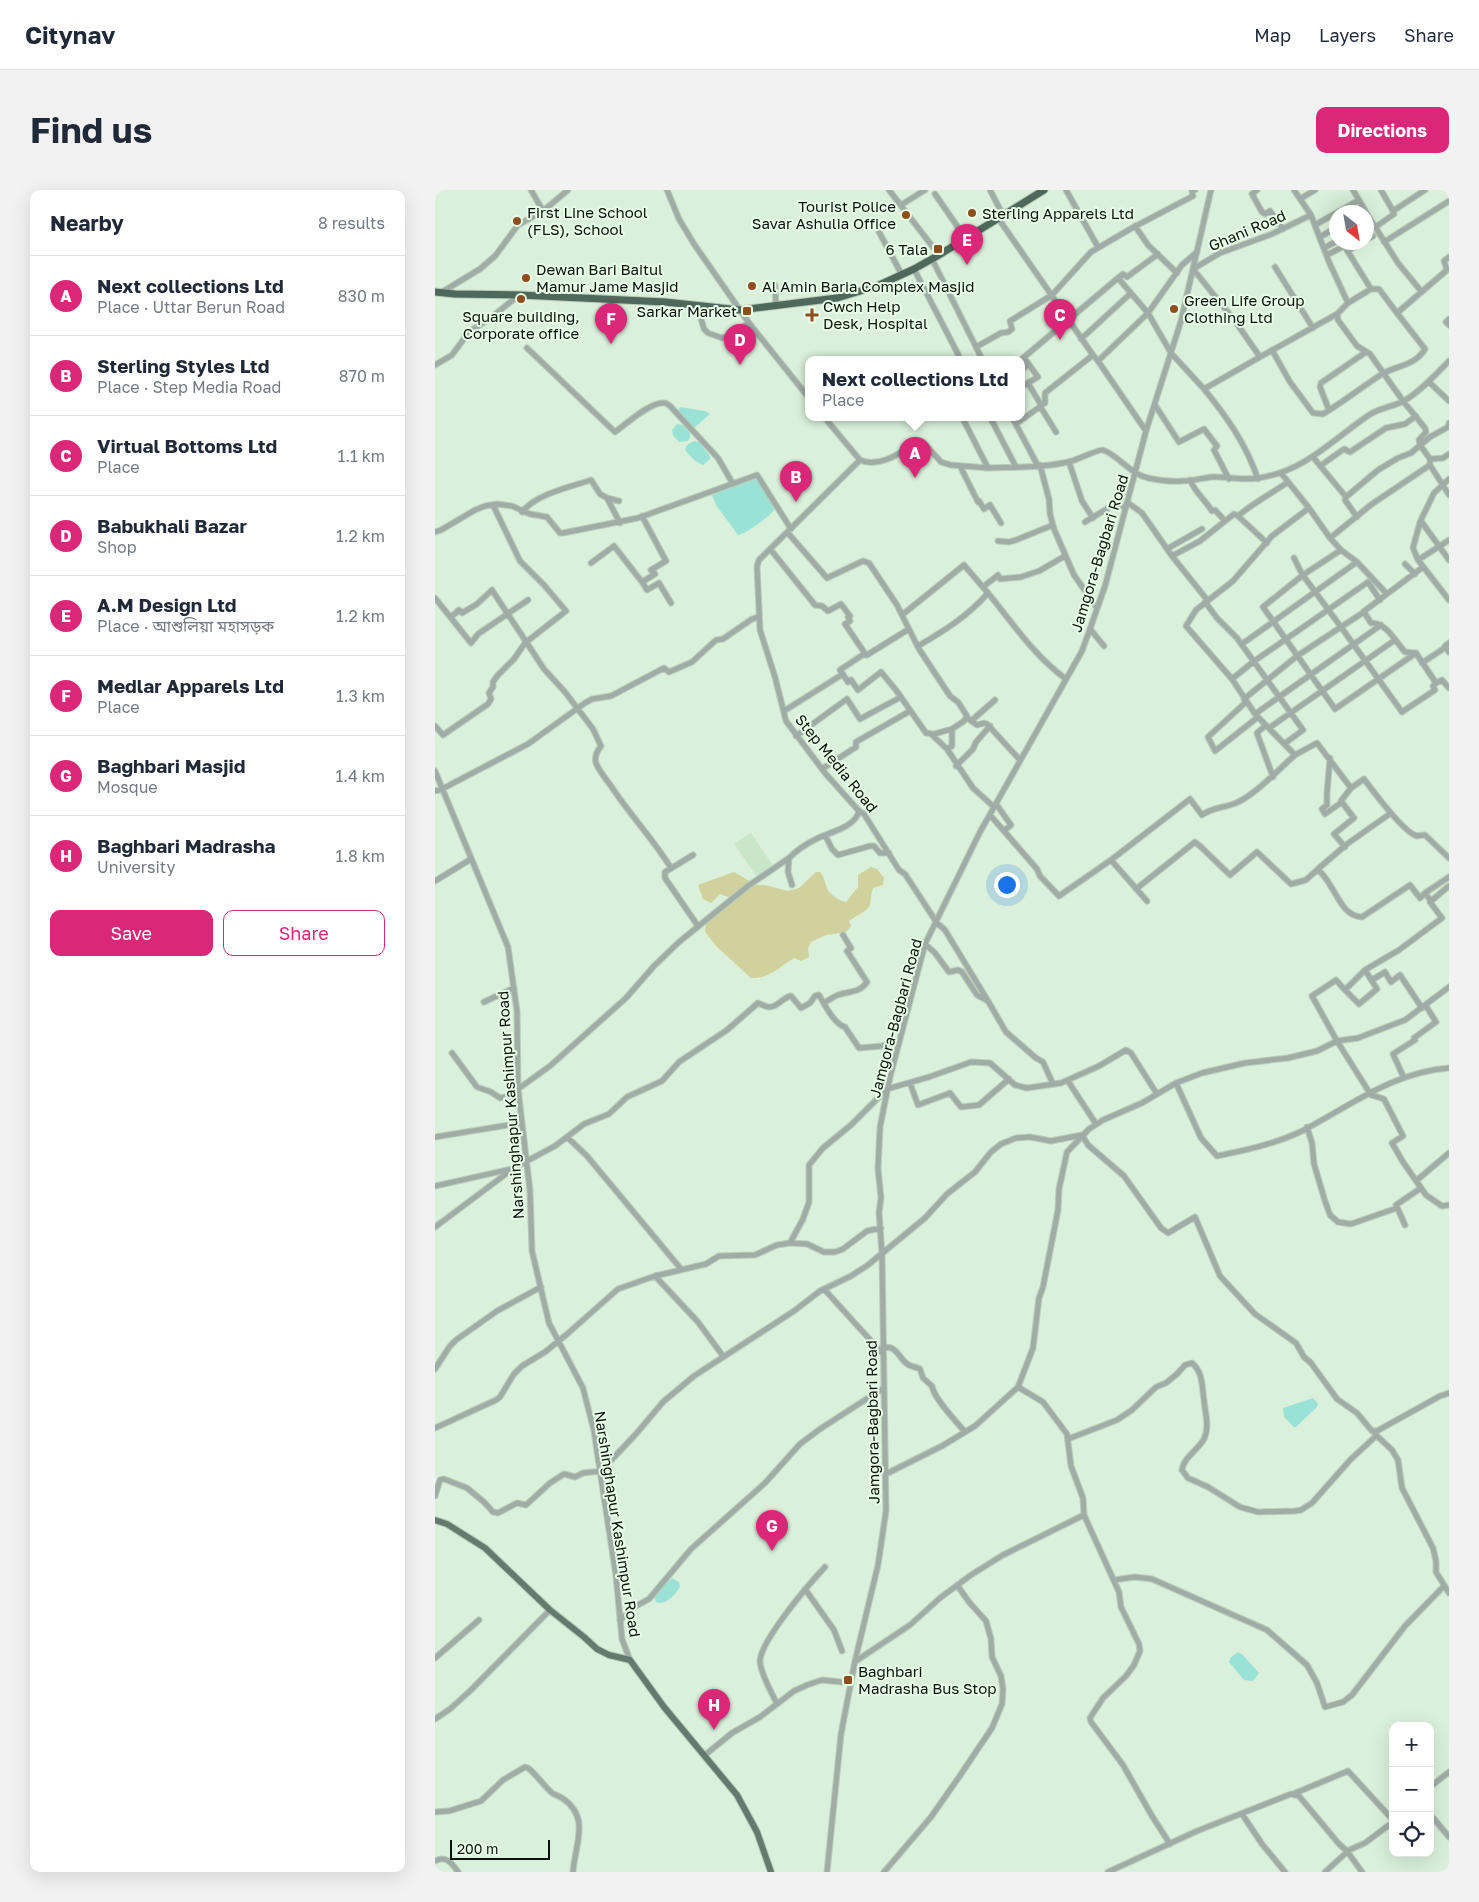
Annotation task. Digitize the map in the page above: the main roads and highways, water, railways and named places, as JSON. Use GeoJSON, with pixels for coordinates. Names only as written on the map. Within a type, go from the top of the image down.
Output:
{"type":"FeatureCollection","features":[{"type":"Feature","properties":{"kind":"highway"},"geometry":{"type":"LineString","coordinates":[[438,292],[455,294],[519,294],[697,305],[740,310],[837,298],[877,286],[902,275],[966,239],[1044,190]]}},
{"type":"Feature","properties":{"kind":"main road","name":"Narshinghapur Kashimpur Road"},"geometry":{"type":"LineString","coordinates":[[435,1520],[447,1524],[485,1548],[550,1610],[597,1649],[609,1655],[630,1660],[663,1707],[737,1795],[757,1832],[771,1872]]}},
{"type":"Feature","properties":{"kind":"water"},"geometry":{"type":"Polygon","coordinates":[[[680,407],[705,411],[710,414],[694,428],[678,410],[680,407]]]}},
{"type":"Feature","properties":{"kind":"water"},"geometry":{"type":"Polygon","coordinates":[[[677,424],[683,425],[690,433],[690,438],[687,441],[679,442],[673,435],[672,430],[677,424]]]}},
{"type":"Feature","properties":{"kind":"water"},"geometry":{"type":"Polygon","coordinates":[[[694,441],[699,442],[710,456],[710,459],[703,465],[694,460],[685,450],[687,445],[694,441]]]}},
{"type":"Feature","properties":{"kind":"water"},"geometry":{"type":"Polygon","coordinates":[[[753,478],[762,488],[774,510],[757,525],[738,535],[716,505],[712,495],[753,478]]]}},
{"type":"Feature","properties":{"kind":"water"},"geometry":{"type":"Polygon","coordinates":[[[1313,1398],[1318,1404],[1317,1407],[1296,1427],[1284,1417],[1283,1408],[1313,1398]]]}},
{"type":"Feature","properties":{"kind":"water"},"geometry":{"type":"Polygon","coordinates":[[[672,1578],[679,1582],[680,1587],[673,1596],[661,1603],[657,1603],[654,1598],[656,1593],[672,1578]]]}},
{"type":"Feature","properties":{"kind":"water"},"geometry":{"type":"Polygon","coordinates":[[[1238,1652],[1259,1673],[1253,1681],[1244,1680],[1229,1662],[1230,1658],[1238,1652]]]}},
{"type":"Feature","properties":{"kind":"place","name":"Sterling Apparels Ltd"},"geometry":{"type":"Point","coordinates":[972,213]}},
{"type":"Feature","properties":{"kind":"place","name":"Tourist Police Savar Ashulia Office"},"geometry":{"type":"Point","coordinates":[906,215]}},
{"type":"Feature","properties":{"kind":"place","name":"First Line School (FLS), School"},"geometry":{"type":"Point","coordinates":[517,221]}},
{"type":"Feature","properties":{"kind":"place","name":"6 Tala"},"geometry":{"type":"Point","coordinates":[938,249]}},
{"type":"Feature","properties":{"kind":"place","name":"A.M Design Ltd"},"geometry":{"type":"Point","coordinates":[967,265]}},
{"type":"Feature","properties":{"kind":"place","name":"Dewan Bari Baitul Mamur Jame Masjid"},"geometry":{"type":"Point","coordinates":[526,278]}},
{"type":"Feature","properties":{"kind":"place","name":"Al Amin Baria Complex Masjid"},"geometry":{"type":"Point","coordinates":[752,286]}},
{"type":"Feature","properties":{"kind":"place","name":"Square building, Corporate office"},"geometry":{"type":"Point","coordinates":[521,299]}},
{"type":"Feature","properties":{"kind":"place","name":"Green Life Group Clothing Ltd"},"geometry":{"type":"Point","coordinates":[1174,309]}},
{"type":"Feature","properties":{"kind":"place","name":"Sarkar Market"},"geometry":{"type":"Point","coordinates":[747,311]}},
{"type":"Feature","properties":{"kind":"place","name":"Cwch Help Desk, Hospital"},"geometry":{"type":"Point","coordinates":[812,315]}},
{"type":"Feature","properties":{"kind":"place","name":"Virtual Bottoms Ltd"},"geometry":{"type":"Point","coordinates":[1060,340]}},
{"type":"Feature","properties":{"kind":"place","name":"Medlar Apparels Ltd"},"geometry":{"type":"Point","coordinates":[611,344]}},
{"type":"Feature","properties":{"kind":"place","name":"Babukhali Bazar"},"geometry":{"type":"Point","coordinates":[740,365]}},
{"type":"Feature","properties":{"kind":"place","name":"Next collections Ltd"},"geometry":{"type":"Point","coordinates":[915,478]}},
{"type":"Feature","properties":{"kind":"place","name":"Sterling Styles Ltd"},"geometry":{"type":"Point","coordinates":[796,502]}},
{"type":"Feature","properties":{"kind":"place","name":"Baghbari Masjid"},"geometry":{"type":"Point","coordinates":[772,1551]}},
{"type":"Feature","properties":{"kind":"place","name":"Baghbari Madrasha Bus Stop"},"geometry":{"type":"Point","coordinates":[848,1680]}},
{"type":"Feature","properties":{"kind":"place","name":"Baghbari Madrasha"},"geometry":{"type":"Point","coordinates":[714,1730]}}]}
